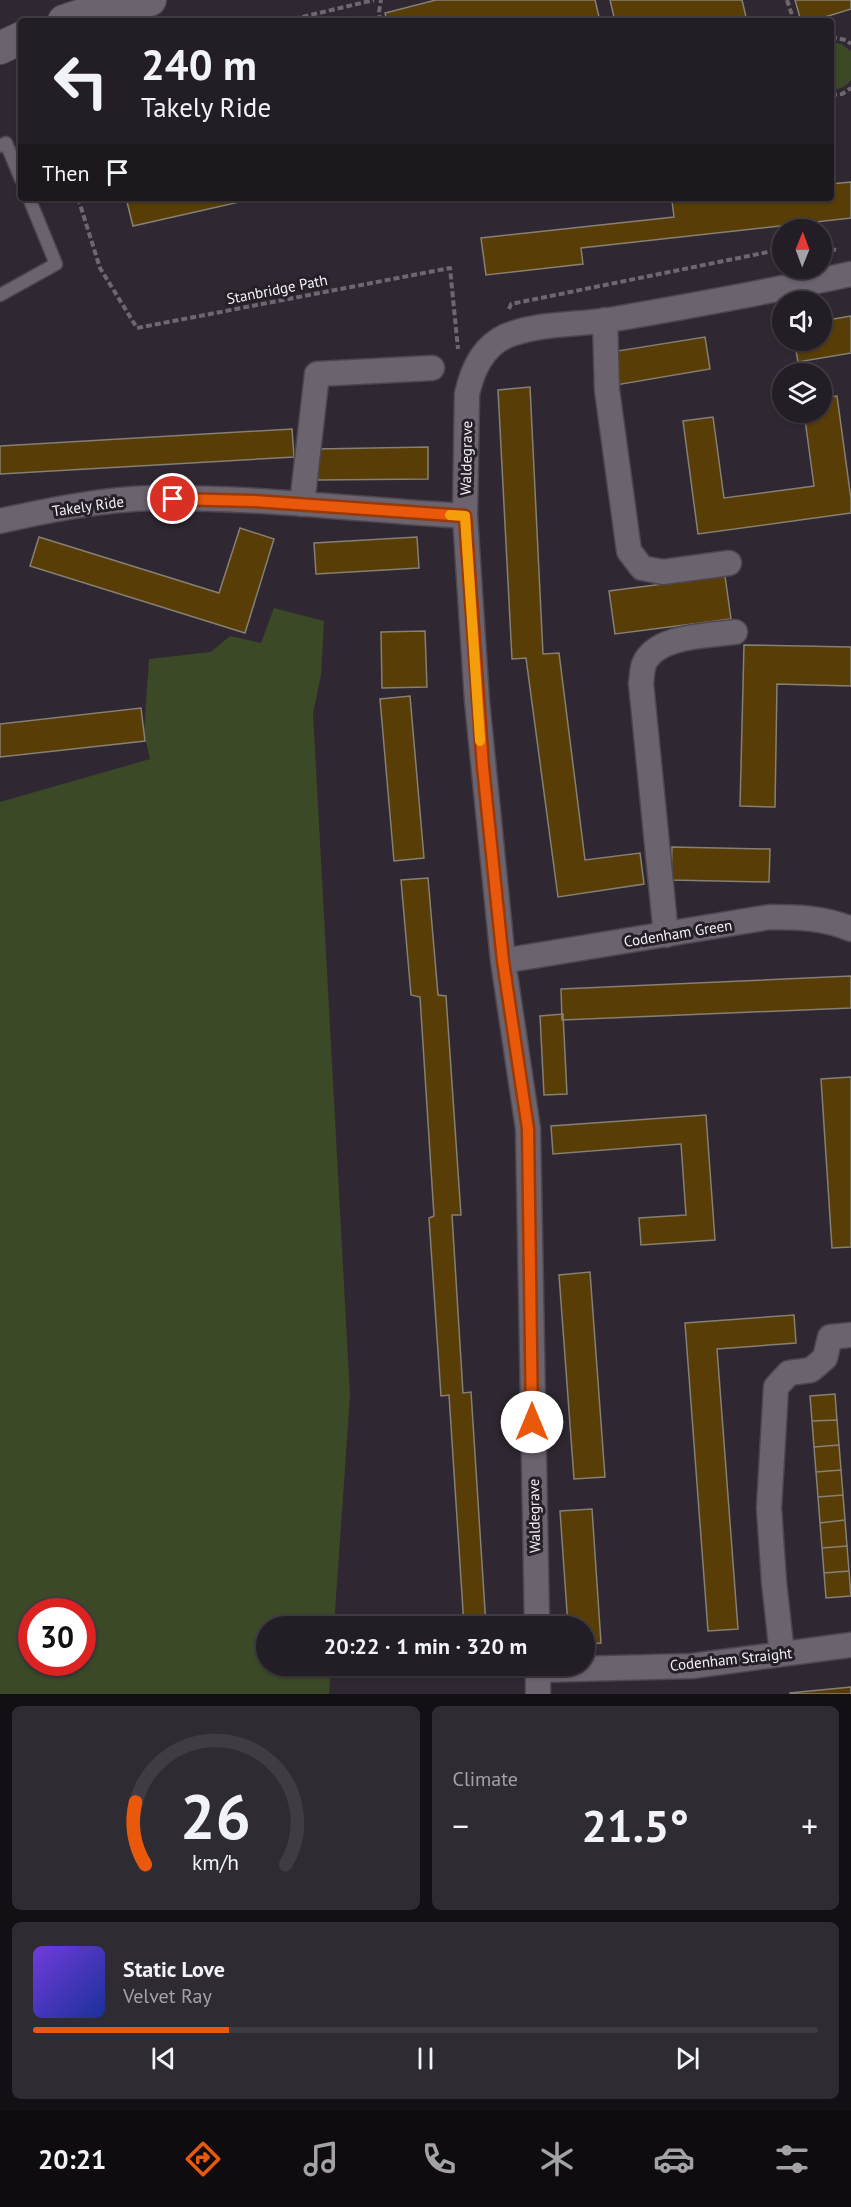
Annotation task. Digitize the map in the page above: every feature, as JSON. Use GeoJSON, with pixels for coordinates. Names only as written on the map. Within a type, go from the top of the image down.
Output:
{"type":"FeatureCollection","features":[{"type":"Feature","properties":{"kind":"street"},"geometry":{"type":"LineString","coordinates":[[78,14],[144,1]]}},
{"type":"Feature","properties":{"kind":"street"},"geometry":{"type":"LineString","coordinates":[[0,48],[18,39]]}},
{"type":"Feature","properties":{"kind":"street","name":"Waldegrave"},"geometry":{"type":"LineString","coordinates":[[537,1616],[528,1129],[503,961],[481,745],[465,516],[467,394],[472,374],[486,350],[504,337],[524,330],[605,320],[747,297],[851,274]]}},
{"type":"Feature","properties":{"kind":"street"},"geometry":{"type":"LineString","coordinates":[[605,320],[607,390],[629,551],[642,568],[663,572],[729,563]]}},
{"type":"Feature","properties":{"kind":"street"},"geometry":{"type":"LineString","coordinates":[[302,504],[317,374],[432,368]]}},
{"type":"Feature","properties":{"kind":"street","name":"Takely Ride"},"geometry":{"type":"LineString","coordinates":[[0,521],[74,507],[153,498],[302,504],[465,516]]}},
{"type":"Feature","properties":{"kind":"street"},"geometry":{"type":"LineString","coordinates":[[666,935],[641,682],[644,664],[653,651],[672,640],[735,632]]}},
{"type":"Feature","properties":{"kind":"street","name":"Codenham Green"},"geometry":{"type":"LineString","coordinates":[[503,961],[770,917],[801,917],[833,921],[851,929]]}},
{"type":"Feature","properties":{"kind":"street"},"geometry":{"type":"LineString","coordinates":[[782,1654],[769,1508],[776,1387],[789,1374],[811,1370],[825,1358],[830,1337],[851,1335]]}},
{"type":"Feature","properties":{"kind":"street","name":"Codenham Straight"},"geometry":{"type":"LineString","coordinates":[[595,1667],[692,1666],[851,1645]]}},
{"type":"Feature","properties":{"kind":"street"},"geometry":{"type":"LineString","coordinates":[[538,1676],[538,1694]]}},
{"type":"Feature","properties":{"kind":"lane"},"geometry":{"type":"LineString","coordinates":[[0,146],[6,143],[18,172]]}},
{"type":"Feature","properties":{"kind":"lane"},"geometry":{"type":"LineString","coordinates":[[0,295],[56,264],[30,201]]}},
{"type":"Feature","properties":{"kind":"path"},"geometry":{"type":"LineString","coordinates":[[298,18],[374,0]]}},
{"type":"Feature","properties":{"kind":"path"},"geometry":{"type":"LineString","coordinates":[[380,18],[381,0]]}},
{"type":"Feature","properties":{"kind":"path"},"geometry":{"type":"LineString","coordinates":[[787,0],[793,18]]}},
{"type":"Feature","properties":{"kind":"path"},"geometry":{"type":"LineString","coordinates":[[834,38],[846,40],[851,44]]}},
{"type":"Feature","properties":{"kind":"path"},"geometry":{"type":"LineString","coordinates":[[834,95],[842,94],[851,88]]}},
{"type":"Feature","properties":{"kind":"path","name":"Stanbridge Path"},"geometry":{"type":"LineString","coordinates":[[79,201],[100,268],[137,328],[450,268],[460,370],[472,374]]}},
{"type":"Feature","properties":{"kind":"path"},"geometry":{"type":"LineString","coordinates":[[509,312],[511,304],[772,251]]}},
{"type":"Feature","properties":{"kind":"green space"},"geometry":{"type":"Polygon","coordinates":[[[834,43],[841,44],[851,51],[851,80],[845,86],[834,89],[834,43]]]}},
{"type":"Feature","properties":{"kind":"green space"},"geometry":{"type":"Polygon","coordinates":[[[274,608],[324,621],[321,675],[313,713],[350,1396],[335,1616],[256,1616],[256,1676],[330,1676],[329,1694],[0,1694],[0,802],[150,759],[144,733],[149,659],[211,652],[230,636],[261,643],[274,608]]]}},
{"type":"Feature","properties":{"kind":"building"},"geometry":{"type":"Polygon","coordinates":[[[436,0],[595,0],[599,18],[386,18],[385,13],[436,0]]]}},
{"type":"Feature","properties":{"kind":"building"},"geometry":{"type":"Polygon","coordinates":[[[610,0],[742,0],[746,18],[614,18],[610,0]]]}},
{"type":"Feature","properties":{"kind":"building"},"geometry":{"type":"Polygon","coordinates":[[[795,0],[851,0],[851,9],[822,18],[800,18],[795,0]]]}},
{"type":"Feature","properties":{"kind":"building"},"geometry":{"type":"Polygon","coordinates":[[[851,182],[851,218],[832,220],[772,219],[772,227],[581,248],[583,264],[486,275],[481,238],[674,217],[672,201],[834,201],[834,184],[851,182]]]}},
{"type":"Feature","properties":{"kind":"building"},"geometry":{"type":"Polygon","coordinates":[[[127,201],[244,201],[133,226],[127,201]]]}},
{"type":"Feature","properties":{"kind":"building"},"geometry":{"type":"Polygon","coordinates":[[[851,316],[851,353],[798,362],[796,351],[832,351],[832,319],[851,316]]]}},
{"type":"Feature","properties":{"kind":"building"},"geometry":{"type":"Polygon","coordinates":[[[705,337],[710,369],[616,385],[611,352],[705,337]]]}},
{"type":"Feature","properties":{"kind":"building"},"geometry":{"type":"Polygon","coordinates":[[[530,387],[543,654],[559,653],[585,860],[640,853],[644,884],[558,897],[526,658],[512,659],[498,390],[530,387]]]}},
{"type":"Feature","properties":{"kind":"building"},"geometry":{"type":"Polygon","coordinates":[[[837,396],[851,513],[698,534],[683,421],[713,417],[724,498],[814,486],[805,423],[832,423],[832,397],[837,396]]]}},
{"type":"Feature","properties":{"kind":"building"},"geometry":{"type":"Polygon","coordinates":[[[292,429],[294,457],[0,474],[0,446],[292,429]]]}},
{"type":"Feature","properties":{"kind":"building"},"geometry":{"type":"Polygon","coordinates":[[[428,447],[428,479],[318,480],[317,449],[428,447]]]}},
{"type":"Feature","properties":{"kind":"building"},"geometry":{"type":"Polygon","coordinates":[[[240,528],[274,539],[245,633],[30,566],[39,537],[219,593],[240,528]]]}},
{"type":"Feature","properties":{"kind":"building"},"geometry":{"type":"Polygon","coordinates":[[[417,537],[419,568],[316,574],[314,543],[417,537]]]}},
{"type":"Feature","properties":{"kind":"building"},"geometry":{"type":"Polygon","coordinates":[[[725,576],[731,619],[615,634],[609,591],[725,576]]]}},
{"type":"Feature","properties":{"kind":"building"},"geometry":{"type":"Polygon","coordinates":[[[425,631],[427,687],[382,688],[381,632],[425,631]]]}},
{"type":"Feature","properties":{"kind":"building"},"geometry":{"type":"Polygon","coordinates":[[[744,645],[851,647],[851,686],[777,684],[775,807],[740,806],[744,645]]]}},
{"type":"Feature","properties":{"kind":"building"},"geometry":{"type":"Polygon","coordinates":[[[410,696],[424,858],[394,861],[380,699],[410,696]]]}},
{"type":"Feature","properties":{"kind":"building"},"geometry":{"type":"Polygon","coordinates":[[[141,708],[145,741],[0,757],[0,724],[141,708]]]}},
{"type":"Feature","properties":{"kind":"building"},"geometry":{"type":"Polygon","coordinates":[[[672,847],[770,849],[769,882],[671,880],[672,847]]]}},
{"type":"Feature","properties":{"kind":"building"},"geometry":{"type":"Polygon","coordinates":[[[428,878],[438,995],[446,996],[461,1215],[452,1215],[463,1393],[471,1392],[485,1616],[463,1616],[449,1395],[441,1396],[429,1218],[434,1216],[420,997],[411,995],[401,880],[428,878]]]}},
{"type":"Feature","properties":{"kind":"building"},"geometry":{"type":"Polygon","coordinates":[[[851,976],[851,1008],[562,1020],[561,989],[851,976]]]}},
{"type":"Feature","properties":{"kind":"building"},"geometry":{"type":"Polygon","coordinates":[[[563,1014],[567,1094],[544,1095],[540,1016],[563,1014]]]}},
{"type":"Feature","properties":{"kind":"building"},"geometry":{"type":"Polygon","coordinates":[[[851,1077],[851,1247],[832,1248],[821,1079],[851,1077]]]}},
{"type":"Feature","properties":{"kind":"building"},"geometry":{"type":"Polygon","coordinates":[[[706,1115],[715,1240],[641,1245],[639,1218],[686,1215],[681,1144],[553,1154],[551,1126],[706,1115]]]}},
{"type":"Feature","properties":{"kind":"building"},"geometry":{"type":"Polygon","coordinates":[[[590,1272],[605,1477],[574,1479],[559,1275],[590,1272]]]}},
{"type":"Feature","properties":{"kind":"building"},"geometry":{"type":"Polygon","coordinates":[[[794,1315],[796,1343],[717,1349],[738,1629],[708,1631],[685,1323],[794,1315]]]}},
{"type":"Feature","properties":{"kind":"building"},"geometry":{"type":"Polygon","coordinates":[[[835,1394],[837,1420],[812,1421],[810,1396],[835,1394]]]}},
{"type":"Feature","properties":{"kind":"building"},"geometry":{"type":"Polygon","coordinates":[[[837,1420],[839,1445],[814,1447],[812,1421],[837,1420]]]}},
{"type":"Feature","properties":{"kind":"building"},"geometry":{"type":"Polygon","coordinates":[[[839,1445],[841,1470],[816,1472],[814,1447],[839,1445]]]}},
{"type":"Feature","properties":{"kind":"building"},"geometry":{"type":"Polygon","coordinates":[[[841,1470],[843,1495],[818,1497],[816,1472],[841,1470]]]}},
{"type":"Feature","properties":{"kind":"building"},"geometry":{"type":"Polygon","coordinates":[[[843,1495],[845,1520],[820,1523],[818,1497],[843,1495]]]}},
{"type":"Feature","properties":{"kind":"building"},"geometry":{"type":"Polygon","coordinates":[[[592,1509],[601,1643],[595,1643],[595,1616],[567,1616],[560,1511],[592,1509]]]}},
{"type":"Feature","properties":{"kind":"building"},"geometry":{"type":"Polygon","coordinates":[[[845,1520],[847,1546],[822,1548],[820,1523],[845,1520]]]}},
{"type":"Feature","properties":{"kind":"building"},"geometry":{"type":"Polygon","coordinates":[[[847,1546],[849,1571],[824,1573],[822,1548],[847,1546]]]}},
{"type":"Feature","properties":{"kind":"building"},"geometry":{"type":"Polygon","coordinates":[[[849,1571],[851,1596],[826,1598],[824,1573],[849,1571]]]}},
{"type":"Feature","properties":{"kind":"building"},"geometry":{"type":"Polygon","coordinates":[[[851,1687],[851,1694],[790,1694],[790,1693],[851,1687]]]}},
{"type":"Feature","properties":{"kind":"slow traffic"},"geometry":{"type":"LineString","coordinates":[[450,515],[465,516],[480,741]]}},
{"type":"Feature","properties":{"kind":"route"},"geometry":{"type":"LineString","coordinates":[[173,499],[254,501],[465,516],[483,767],[503,961],[528,1129],[532,1422]]}}]}
